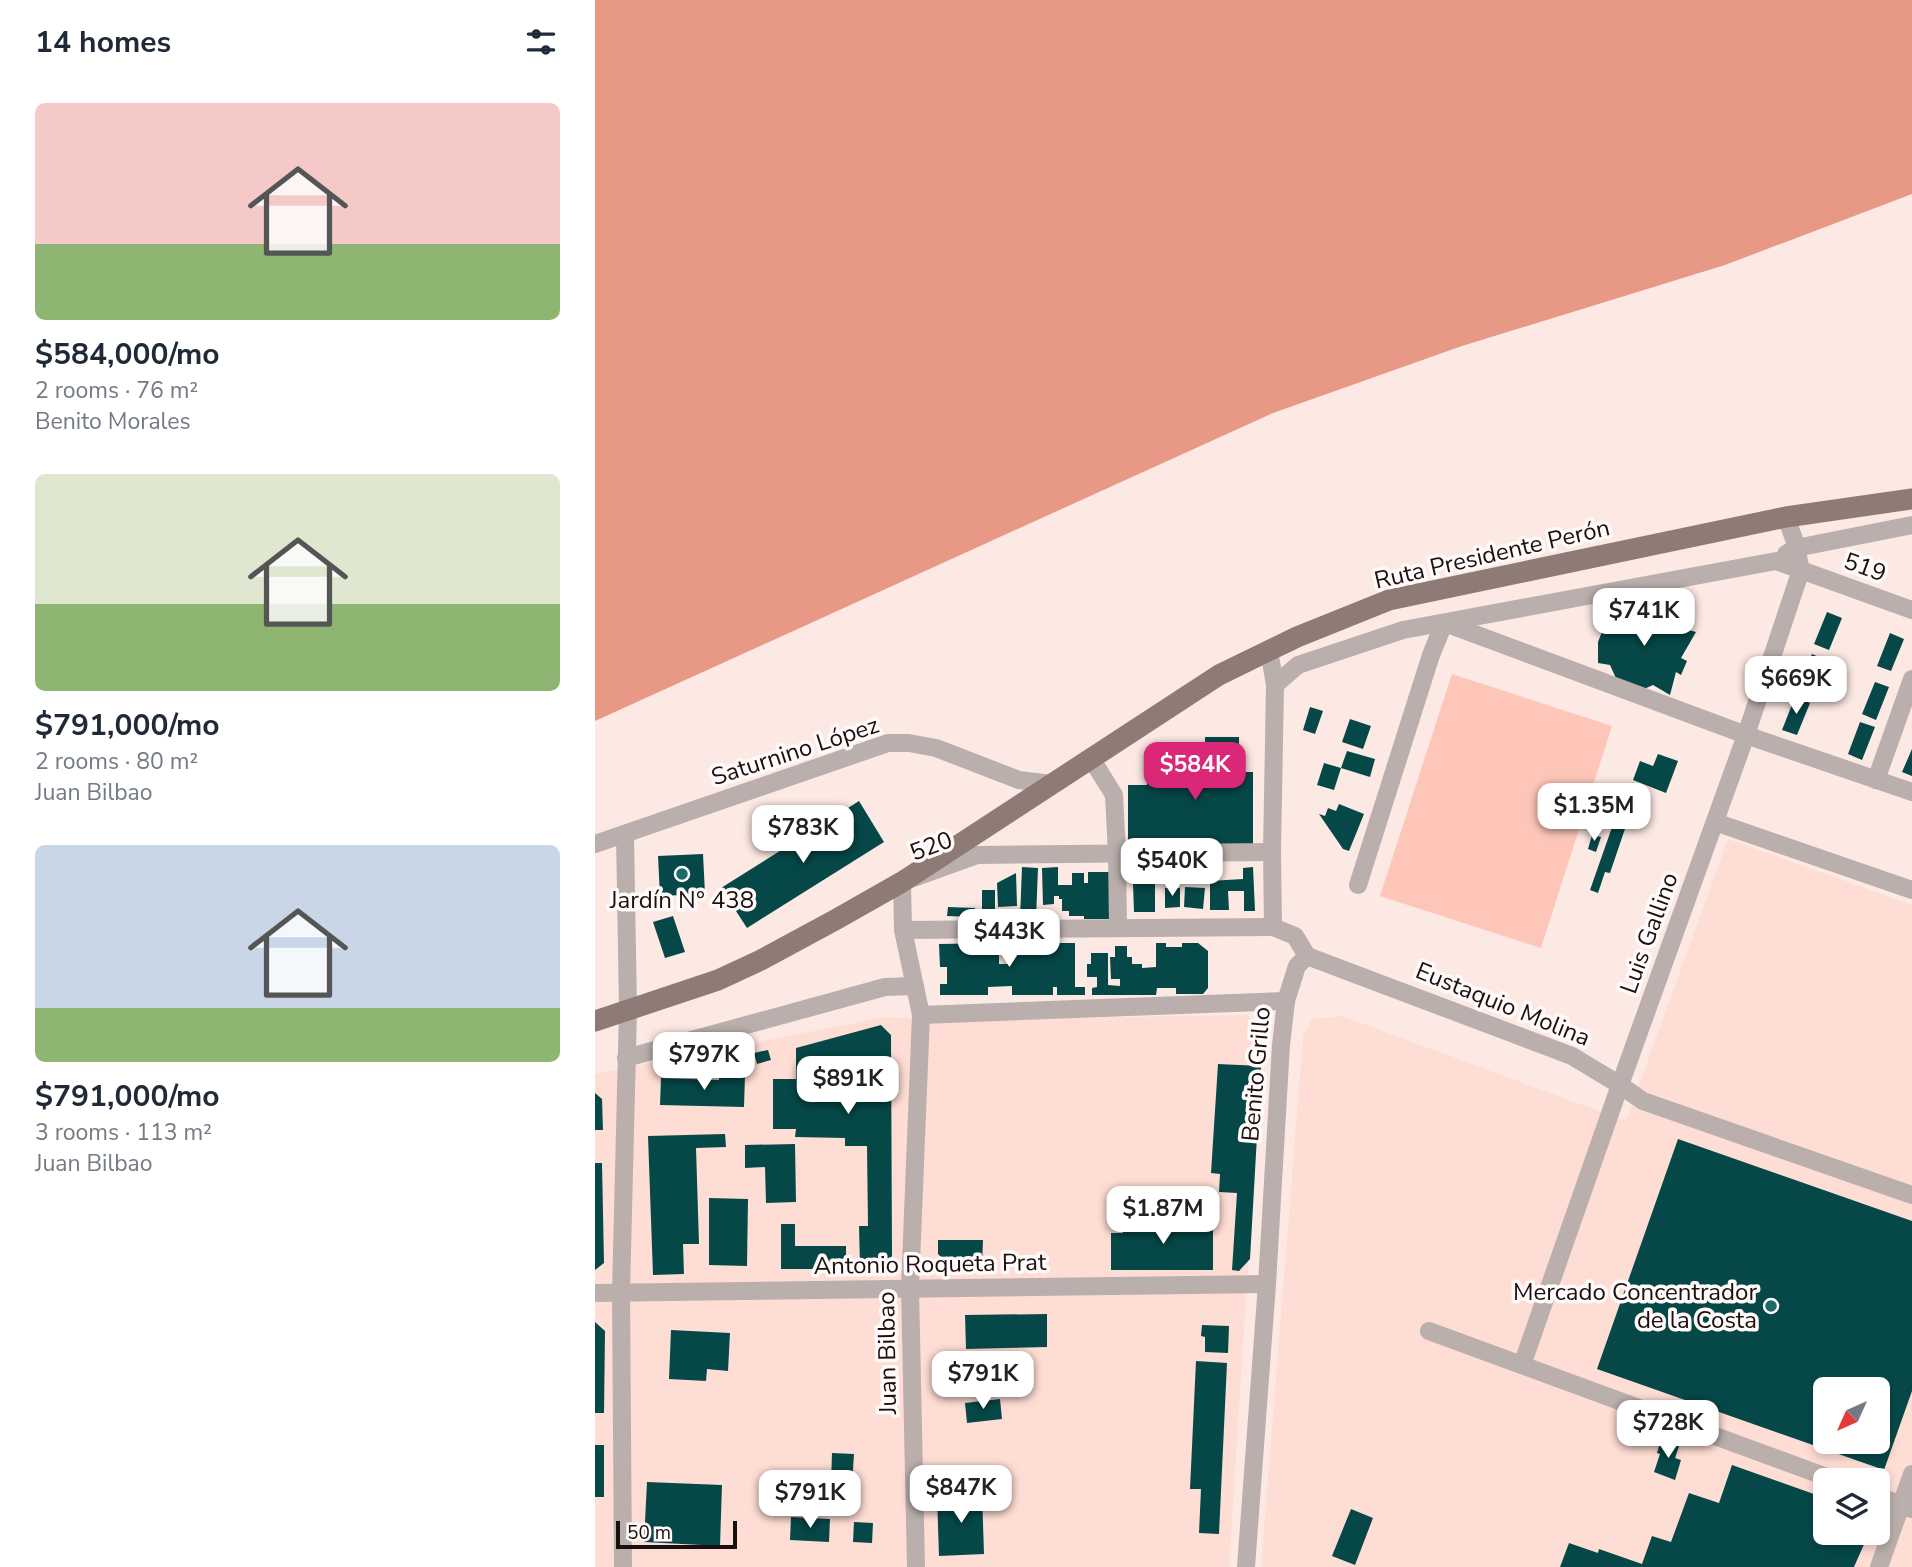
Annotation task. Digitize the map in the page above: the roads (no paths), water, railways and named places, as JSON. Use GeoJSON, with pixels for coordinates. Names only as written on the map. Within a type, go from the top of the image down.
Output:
{"type":"FeatureCollection","features":[{"type":"Feature","properties":{"kind":"main road","name":"Ruta Presidente Perón"},"geometry":{"type":"LineString","coordinates":[[902,882],[1219,675],[1297,636],[1389,600],[1786,517],[1912,499]]}},
{"type":"Feature","properties":{"kind":"main road"},"geometry":{"type":"LineString","coordinates":[[595,1021],[718,980],[761,960],[902,882]]}},
{"type":"Feature","properties":{"kind":"street"},"geometry":{"type":"LineString","coordinates":[[1786,517],[1801,570]]}},
{"type":"Feature","properties":{"kind":"street"},"geometry":{"type":"LineString","coordinates":[[1275,685],[1298,665],[1403,630],[1776,561],[1796,548],[1912,525]]}},
{"type":"Feature","properties":{"kind":"street","name":"519"},"geometry":{"type":"LineString","coordinates":[[1776,561],[1912,610]]}},
{"type":"Feature","properties":{"kind":"street","name":"Luis Gallino"},"geometry":{"type":"LineString","coordinates":[[1522,1366],[1746,735],[1801,570]]}},
{"type":"Feature","properties":{"kind":"street"},"geometry":{"type":"LineString","coordinates":[[1444,623],[1746,735],[1912,792]]}},
{"type":"Feature","properties":{"kind":"street"},"geometry":{"type":"LineString","coordinates":[[1357,885],[1431,655],[1444,623]]}},
{"type":"Feature","properties":{"kind":"street"},"geometry":{"type":"LineString","coordinates":[[1269,650],[1275,685],[1273,927]]}},
{"type":"Feature","properties":{"kind":"street"},"geometry":{"type":"LineString","coordinates":[[1876,780],[1912,679]]}},
{"type":"Feature","properties":{"kind":"street","name":"Saturnino López"},"geometry":{"type":"LineString","coordinates":[[595,844],[888,743],[909,743],[936,748],[1019,779],[1052,784]]}},
{"type":"Feature","properties":{"kind":"street"},"geometry":{"type":"LineString","coordinates":[[1091,758],[1114,795],[1118,928]]}},
{"type":"Feature","properties":{"kind":"street"},"geometry":{"type":"LineString","coordinates":[[1715,822],[1912,890]]}},
{"type":"Feature","properties":{"kind":"street"},"geometry":{"type":"LineString","coordinates":[[623,1567],[621,1292],[628,1010],[625,834]]}},
{"type":"Feature","properties":{"kind":"street","name":"520"},"geometry":{"type":"LineString","coordinates":[[902,882],[977,855],[1272,852]]}},
{"type":"Feature","properties":{"kind":"street","name":"Juan Bilbao"},"geometry":{"type":"LineString","coordinates":[[902,882],[903,930],[921,1016],[910,1288],[916,1567]]}},
{"type":"Feature","properties":{"kind":"street"},"geometry":{"type":"LineString","coordinates":[[903,930],[1273,927],[1295,936],[1307,956]]}},
{"type":"Feature","properties":{"kind":"street","name":"Eustaquio Molina"},"geometry":{"type":"LineString","coordinates":[[1307,956],[1572,1056],[1643,1101],[1912,1195]]}},
{"type":"Feature","properties":{"kind":"street","name":"Benito Grillo"},"geometry":{"type":"LineString","coordinates":[[1246,1567],[1281,1045],[1286,1001],[1297,966],[1307,956]]}},
{"type":"Feature","properties":{"kind":"street"},"geometry":{"type":"LineString","coordinates":[[626,1058],[885,987],[915,986]]}},
{"type":"Feature","properties":{"kind":"street"},"geometry":{"type":"LineString","coordinates":[[921,1016],[1286,1001]]}},
{"type":"Feature","properties":{"kind":"street","name":"Antonio Roqueta Prat"},"geometry":{"type":"LineString","coordinates":[[595,1293],[1267,1284]]}},
{"type":"Feature","properties":{"kind":"street"},"geometry":{"type":"LineString","coordinates":[[1429,1331],[1813,1472]]}},
{"type":"Feature","properties":{"kind":"street"},"geometry":{"type":"LineString","coordinates":[[1879,1567],[1907,1507],[1912,1474]]}},
{"type":"Feature","properties":{"kind":"street"},"geometry":{"type":"LineString","coordinates":[[1890,1501],[1907,1507]]}},
{"type":"Feature","properties":{"kind":"place","name":"Jardín N° 438"},"geometry":{"type":"Point","coordinates":[682,874]}},
{"type":"Feature","properties":{"kind":"place","name":"Mercado Concentrador de la Costa"},"geometry":{"type":"Point","coordinates":[1771,1306]}}]}
